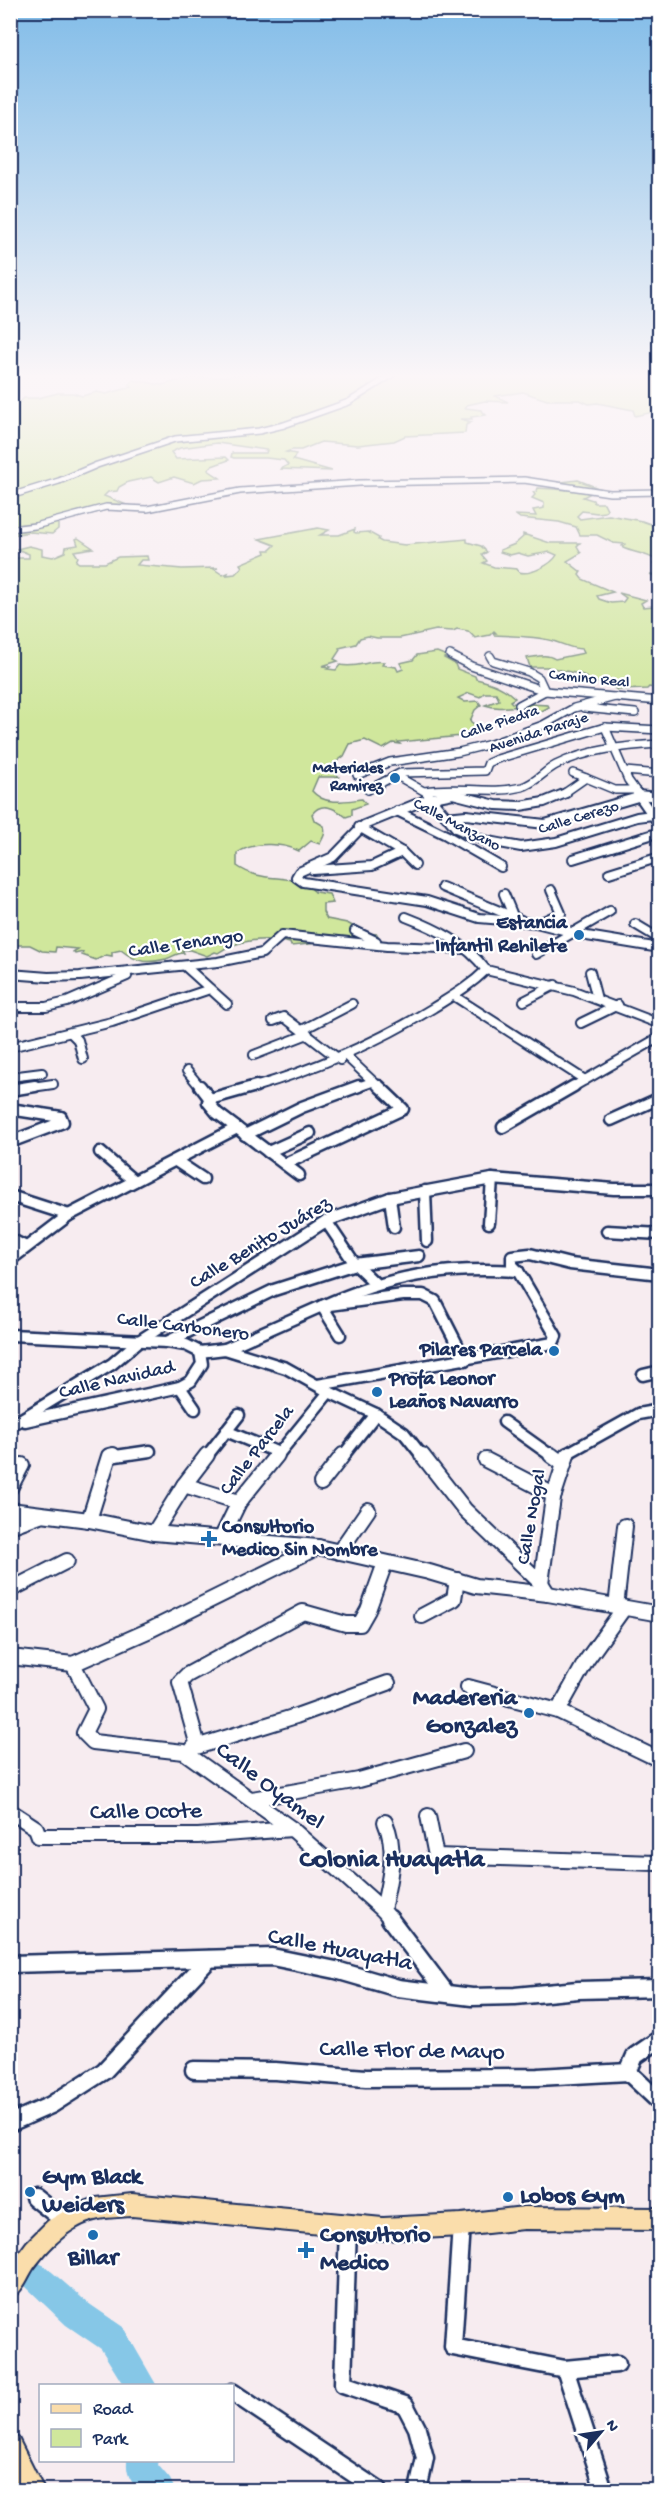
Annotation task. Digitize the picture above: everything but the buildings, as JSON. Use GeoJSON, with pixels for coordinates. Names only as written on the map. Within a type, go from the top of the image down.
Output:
{"type":"FeatureCollection","features":[{"type":"Feature","properties":{"kind":"main road"},"geometry":{"type":"LineString","coordinates":[[10,2287],[43,2241],[64,2222],[95,2209],[132,2205],[383,2229],[524,2218],[660,2219]]}},
{"type":"Feature","properties":{"kind":"main road"},"geometry":{"type":"LineString","coordinates":[[10,2446],[32,2490]]}},
{"type":"Feature","properties":{"kind":"street"},"geometry":{"type":"LineString","coordinates":[[10,496],[31,490]]}},
{"type":"Feature","properties":{"kind":"street"},"geometry":{"type":"LineString","coordinates":[[10,529],[35,526],[106,507],[147,509],[240,491],[260,490]]}},
{"type":"Feature","properties":{"kind":"street"},"geometry":{"type":"LineString","coordinates":[[594,490],[610,493],[660,492]]}},
{"type":"Feature","properties":{"kind":"street","name":"Camino Real"},"geometry":{"type":"LineString","coordinates":[[450,655],[479,669],[545,691],[660,701]]}},
{"type":"Feature","properties":{"kind":"street"},"geometry":{"type":"LineString","coordinates":[[490,656],[493,661],[530,672],[539,678],[545,691],[519,705]]}},
{"type":"Feature","properties":{"kind":"street","name":"Calle Piedra"},"geometry":{"type":"LineString","coordinates":[[357,775],[390,762],[459,752],[491,744],[543,725],[574,708],[615,697]]}},
{"type":"Feature","properties":{"kind":"street"},"geometry":{"type":"LineString","coordinates":[[574,708],[635,714]]}},
{"type":"Feature","properties":{"kind":"street"},"geometry":{"type":"LineString","coordinates":[[605,727],[636,794],[660,826]]}},
{"type":"Feature","properties":{"kind":"street","name":"Avenida Paraje"},"geometry":{"type":"LineString","coordinates":[[368,790],[409,772],[485,771],[488,763],[497,759],[605,727],[660,730]]}},
{"type":"Feature","properties":{"kind":"street"},"geometry":{"type":"LineString","coordinates":[[425,790],[439,787],[501,790],[522,788],[537,781],[554,765],[615,747],[660,744]]}},
{"type":"Feature","properties":{"kind":"street"},"geometry":{"type":"LineString","coordinates":[[625,771],[659,775]]}},
{"type":"Feature","properties":{"kind":"street"},"geometry":{"type":"LineString","coordinates":[[573,773],[615,790],[660,797]]}},
{"type":"Feature","properties":{"kind":"street","name":"Calle Cerezo"},"geometry":{"type":"LineString","coordinates":[[397,776],[425,790],[433,797],[457,830],[517,848],[534,848],[565,841],[650,814],[660,814]]}},
{"type":"Feature","properties":{"kind":"street"},"geometry":{"type":"LineString","coordinates":[[551,890],[561,913],[541,922],[479,918],[427,901],[303,882],[296,877],[303,870],[334,856],[359,827],[433,797],[453,795],[500,806],[517,806],[571,792],[586,778]]}},
{"type":"Feature","properties":{"kind":"street"},"geometry":{"type":"LineString","coordinates":[[446,817],[466,815],[545,824],[636,794]]}},
{"type":"Feature","properties":{"kind":"street","name":"Calle Manzano"},"geometry":{"type":"LineString","coordinates":[[397,811],[446,834],[501,867]]}},
{"type":"Feature","properties":{"kind":"street"},"geometry":{"type":"LineString","coordinates":[[359,827],[402,852],[415,865]]}},
{"type":"Feature","properties":{"kind":"street"},"geometry":{"type":"LineString","coordinates":[[573,858],[660,832]]}},
{"type":"Feature","properties":{"kind":"street"},"geometry":{"type":"LineString","coordinates":[[303,870],[372,866],[402,852]]}},
{"type":"Feature","properties":{"kind":"street"},"geometry":{"type":"LineString","coordinates":[[609,873],[660,857]]}},
{"type":"Feature","properties":{"kind":"street"},"geometry":{"type":"LineString","coordinates":[[442,887],[514,918],[541,922],[571,932],[660,948]]}},
{"type":"Feature","properties":{"kind":"street"},"geometry":{"type":"LineString","coordinates":[[504,894],[514,918]]}},
{"type":"Feature","properties":{"kind":"street"},"geometry":{"type":"LineString","coordinates":[[536,954],[610,911]]}},
{"type":"Feature","properties":{"kind":"street"},"geometry":{"type":"LineString","coordinates":[[406,917],[438,931],[468,949],[478,957],[486,970],[555,985],[618,1005],[660,1024]]}},
{"type":"Feature","properties":{"kind":"street"},"geometry":{"type":"LineString","coordinates":[[635,924],[660,939]]}},
{"type":"Feature","properties":{"kind":"street"},"geometry":{"type":"LineString","coordinates":[[355,931],[387,946]]}},
{"type":"Feature","properties":{"kind":"street","name":"Calle Tenango"},"geometry":{"type":"LineString","coordinates":[[10,974],[59,977],[186,967],[262,953],[282,935],[311,936],[387,946],[468,949]]}},
{"type":"Feature","properties":{"kind":"street"},"geometry":{"type":"LineString","coordinates":[[186,967],[227,1004]]}},
{"type":"Feature","properties":{"kind":"street"},"geometry":{"type":"LineString","coordinates":[[10,1007],[46,1007],[67,1002],[121,978],[161,968]]}},
{"type":"Feature","properties":{"kind":"street"},"geometry":{"type":"LineString","coordinates":[[210,1099],[259,1087],[343,1058],[419,1018],[454,996],[486,970]]}},
{"type":"Feature","properties":{"kind":"street"},"geometry":{"type":"LineString","coordinates":[[590,972],[597,999]]}},
{"type":"Feature","properties":{"kind":"street"},"geometry":{"type":"LineString","coordinates":[[524,1001],[555,985]]}},
{"type":"Feature","properties":{"kind":"street"},"geometry":{"type":"LineString","coordinates":[[10,1047],[72,1034],[162,1009],[210,989]]}},
{"type":"Feature","properties":{"kind":"street"},"geometry":{"type":"LineString","coordinates":[[454,996],[585,1080]]}},
{"type":"Feature","properties":{"kind":"street"},"geometry":{"type":"LineString","coordinates":[[254,1055],[305,1032],[352,1004]]}},
{"type":"Feature","properties":{"kind":"street"},"geometry":{"type":"LineString","coordinates":[[581,1023],[618,1005]]}},
{"type":"Feature","properties":{"kind":"street"},"geometry":{"type":"LineString","coordinates":[[639,1015],[660,1014]]}},
{"type":"Feature","properties":{"kind":"street"},"geometry":{"type":"LineString","coordinates":[[273,1021],[284,1017],[343,1058],[403,1109],[285,1164]]}},
{"type":"Feature","properties":{"kind":"street"},"geometry":{"type":"LineString","coordinates":[[72,1034],[78,1040],[83,1059]]}},
{"type":"Feature","properties":{"kind":"street"},"geometry":{"type":"LineString","coordinates":[[503,1127],[660,1037]]}},
{"type":"Feature","properties":{"kind":"street"},"geometry":{"type":"LineString","coordinates":[[187,1071],[210,1099],[209,1106],[299,1175]]}},
{"type":"Feature","properties":{"kind":"street"},"geometry":{"type":"LineString","coordinates":[[10,1077],[42,1073]]}},
{"type":"Feature","properties":{"kind":"street"},"geometry":{"type":"LineString","coordinates":[[10,1260],[69,1215],[134,1181],[241,1131],[372,1082]]}},
{"type":"Feature","properties":{"kind":"street"},"geometry":{"type":"LineString","coordinates":[[10,1090],[53,1084]]}},
{"type":"Feature","properties":{"kind":"street"},"geometry":{"type":"LineString","coordinates":[[611,1120],[660,1098]]}},
{"type":"Feature","properties":{"kind":"street"},"geometry":{"type":"LineString","coordinates":[[10,1109],[61,1117],[63,1122],[10,1142]]}},
{"type":"Feature","properties":{"kind":"street"},"geometry":{"type":"LineString","coordinates":[[268,1152],[310,1133]]}},
{"type":"Feature","properties":{"kind":"street"},"geometry":{"type":"LineString","coordinates":[[100,1152],[134,1181]]}},
{"type":"Feature","properties":{"kind":"street"},"geometry":{"type":"LineString","coordinates":[[176,1161],[203,1179]]}},
{"type":"Feature","properties":{"kind":"street"},"geometry":{"type":"LineString","coordinates":[[489,1222],[492,1179]]}},
{"type":"Feature","properties":{"kind":"street","name":"Calle Benito Juárez"},"geometry":{"type":"LineString","coordinates":[[139,1341],[327,1221],[390,1198],[492,1179],[614,1189],[660,1189]]}},
{"type":"Feature","properties":{"kind":"street"},"geometry":{"type":"LineString","coordinates":[[425,1191],[427,1241]]}},
{"type":"Feature","properties":{"kind":"street"},"geometry":{"type":"LineString","coordinates":[[10,1196],[69,1215]]}},
{"type":"Feature","properties":{"kind":"street"},"geometry":{"type":"LineString","coordinates":[[390,1198],[394,1227]]}},
{"type":"Feature","properties":{"kind":"street"},"geometry":{"type":"LineString","coordinates":[[327,1221],[356,1264],[376,1284]]}},
{"type":"Feature","properties":{"kind":"street"},"geometry":{"type":"LineString","coordinates":[[607,1231],[660,1234]]}},
{"type":"Feature","properties":{"kind":"street"},"geometry":{"type":"LineString","coordinates":[[10,1239],[26,1247]]}},
{"type":"Feature","properties":{"kind":"street"},"geometry":{"type":"LineString","coordinates":[[318,1385],[553,1343],[556,1336],[518,1271],[512,1265],[512,1256],[522,1253],[536,1254],[553,1262],[660,1274]]}},
{"type":"Feature","properties":{"kind":"street"},"geometry":{"type":"LineString","coordinates":[[167,1342],[274,1290],[356,1264],[419,1256]]}},
{"type":"Feature","properties":{"kind":"street"},"geometry":{"type":"LineString","coordinates":[[225,1349],[322,1306],[376,1284],[400,1277],[483,1270],[518,1271]]}},
{"type":"Feature","properties":{"kind":"street"},"geometry":{"type":"LineString","coordinates":[[322,1306],[403,1295],[423,1295],[435,1301],[465,1360]]}},
{"type":"Feature","properties":{"kind":"street"},"geometry":{"type":"LineString","coordinates":[[322,1306],[340,1335]]}},
{"type":"Feature","properties":{"kind":"street","name":"Calle Carbonero"},"geometry":{"type":"LineString","coordinates":[[10,1335],[167,1342],[186,1345],[200,1352],[225,1349],[286,1368],[329,1392],[376,1414],[404,1433],[465,1510],[545,1588]]}},
{"type":"Feature","properties":{"kind":"street"},"geometry":{"type":"LineString","coordinates":[[14,1424],[112,1364],[139,1341]]}},
{"type":"Feature","properties":{"kind":"street","name":"Calle Navidad"},"geometry":{"type":"LineString","coordinates":[[14,1424],[180,1387],[191,1381],[202,1364],[200,1352]]}},
{"type":"Feature","properties":{"kind":"street"},"geometry":{"type":"LineString","coordinates":[[242,1364],[252,1356]]}},
{"type":"Feature","properties":{"kind":"street"},"geometry":{"type":"LineString","coordinates":[[643,1375],[660,1371]]}},
{"type":"Feature","properties":{"kind":"street"},"geometry":{"type":"LineString","coordinates":[[180,1387],[195,1409]]}},
{"type":"Feature","properties":{"kind":"street","name":"Calle Parcela"},"geometry":{"type":"LineString","coordinates":[[222,1537],[239,1502],[329,1392]]}},
{"type":"Feature","properties":{"kind":"street","name":"Calle Nogal"},"geometry":{"type":"LineString","coordinates":[[545,1588],[554,1495],[562,1463],[568,1453],[638,1414],[660,1410]]}},
{"type":"Feature","properties":{"kind":"street"},"geometry":{"type":"LineString","coordinates":[[321,1483],[376,1414]]}},
{"type":"Feature","properties":{"kind":"street"},"geometry":{"type":"LineString","coordinates":[[154,1533],[184,1485],[239,1415]]}},
{"type":"Feature","properties":{"kind":"street"},"geometry":{"type":"LineString","coordinates":[[504,1422],[562,1463]]}},
{"type":"Feature","properties":{"kind":"street"},"geometry":{"type":"LineString","coordinates":[[226,1431],[279,1453]]}},
{"type":"Feature","properties":{"kind":"street"},"geometry":{"type":"LineString","coordinates":[[89,1520],[109,1456],[150,1451]]}},
{"type":"Feature","properties":{"kind":"street"},"geometry":{"type":"LineString","coordinates":[[486,1460],[554,1495]]}},
{"type":"Feature","properties":{"kind":"street"},"geometry":{"type":"LineString","coordinates":[[10,1488],[22,1465]]}},
{"type":"Feature","properties":{"kind":"street"},"geometry":{"type":"LineString","coordinates":[[184,1485],[239,1502]]}},
{"type":"Feature","properties":{"kind":"street"},"geometry":{"type":"LineString","coordinates":[[10,1510],[89,1520],[154,1533],[318,1547],[476,1586],[545,1588],[620,1607],[660,1614]]}},
{"type":"Feature","properties":{"kind":"street"},"geometry":{"type":"LineString","coordinates":[[339,1552],[368,1510]]}},
{"type":"Feature","properties":{"kind":"street"},"geometry":{"type":"LineString","coordinates":[[10,1526],[43,1514]]}},
{"type":"Feature","properties":{"kind":"street"},"geometry":{"type":"LineString","coordinates":[[558,1711],[620,1607],[625,1526]]}},
{"type":"Feature","properties":{"kind":"street"},"geometry":{"type":"LineString","coordinates":[[10,1657],[73,1664],[150,1630],[318,1547]]}},
{"type":"Feature","properties":{"kind":"street"},"geometry":{"type":"LineString","coordinates":[[10,1590],[67,1561]]}},
{"type":"Feature","properties":{"kind":"street"},"geometry":{"type":"LineString","coordinates":[[198,1746],[180,1682],[187,1675],[303,1612],[351,1626],[360,1624],[368,1610],[385,1563]]}},
{"type":"Feature","properties":{"kind":"street"},"geometry":{"type":"LineString","coordinates":[[422,1616],[454,1599],[457,1580]]}},
{"type":"Feature","properties":{"kind":"street","name":"Calle Oyamel"},"geometry":{"type":"LineString","coordinates":[[73,1664],[96,1709],[84,1734],[93,1742],[184,1752],[252,1799],[292,1829],[383,1910],[446,1993]]}},
{"type":"Feature","properties":{"kind":"street"},"geometry":{"type":"LineString","coordinates":[[184,1752],[388,1683]]}},
{"type":"Feature","properties":{"kind":"street"},"geometry":{"type":"LineString","coordinates":[[468,1687],[558,1711],[660,1760]]}},
{"type":"Feature","properties":{"kind":"street"},"geometry":{"type":"LineString","coordinates":[[252,1799],[303,1793],[392,1774],[464,1751]]}},
{"type":"Feature","properties":{"kind":"street","name":"Calle Ocote"},"geometry":{"type":"LineString","coordinates":[[10,1810],[36,1828],[39,1836],[198,1836],[292,1829]]}},
{"type":"Feature","properties":{"kind":"street"},"geometry":{"type":"LineString","coordinates":[[428,1816],[436,1856],[658,1862]]}},
{"type":"Feature","properties":{"kind":"street"},"geometry":{"type":"LineString","coordinates":[[383,1910],[393,1850],[390,1829],[385,1822]]}},
{"type":"Feature","properties":{"kind":"street","name":"Calle Huayatla"},"geometry":{"type":"LineString","coordinates":[[10,1964],[272,1957],[336,1970],[398,1988],[472,1997],[515,1996],[578,1990],[660,1988]]}},
{"type":"Feature","properties":{"kind":"street"},"geometry":{"type":"LineString","coordinates":[[10,2123],[51,2105],[104,2071],[209,1959]]}},
{"type":"Feature","properties":{"kind":"street"},"geometry":{"type":"LineString","coordinates":[[660,2039],[635,2053],[630,2061],[628,2072],[660,2102]]}},
{"type":"Feature","properties":{"kind":"street","name":"Calle Flor de Mayo"},"geometry":{"type":"LineString","coordinates":[[194,2070],[275,2071],[366,2078],[538,2078],[628,2072]]}},
{"type":"Feature","properties":{"kind":"street"},"geometry":{"type":"LineString","coordinates":[[34,2198],[64,2222]]}},
{"type":"Feature","properties":{"kind":"street"},"geometry":{"type":"LineString","coordinates":[[461,2224],[453,2347],[565,2369],[617,2364]]}},
{"type":"Feature","properties":{"kind":"street"},"geometry":{"type":"LineString","coordinates":[[348,2226],[343,2384],[405,2405],[417,2428],[425,2458],[418,2490]]}},
{"type":"Feature","properties":{"kind":"street"},"geometry":{"type":"LineString","coordinates":[[565,2369],[604,2490]]}},
{"type":"Feature","properties":{"kind":"street"},"geometry":{"type":"LineString","coordinates":[[234,2393],[378,2490]]}},
{"type":"Feature","properties":{"kind":"green space"},"geometry":{"type":"Polygon","coordinates":[[[11,490],[118,490],[108,492],[104,496],[127,505],[58,522],[58,529],[52,534],[30,532],[11,535],[11,490]]]}},
{"type":"Feature","properties":{"kind":"green space"},"geometry":{"type":"Polygon","coordinates":[[[537,490],[612,491],[595,491],[583,497],[593,500],[594,503],[604,503],[607,509],[605,512],[597,513],[582,511],[577,516],[580,519],[609,515],[642,521],[659,527],[659,574],[653,564],[656,560],[623,548],[625,544],[613,543],[597,535],[580,535],[576,527],[559,522],[520,518],[516,515],[536,516],[533,510],[544,508],[544,503],[532,498],[535,495],[533,492],[537,490]]]}},
{"type":"Feature","properties":{"kind":"green space"},"geometry":{"type":"Polygon","coordinates":[[[318,528],[329,530],[320,535],[339,535],[355,529],[356,533],[368,532],[382,542],[405,545],[467,539],[467,542],[481,546],[487,552],[482,555],[487,561],[483,563],[494,567],[517,569],[524,573],[540,568],[557,555],[550,552],[528,556],[500,552],[515,544],[523,537],[523,534],[550,543],[580,543],[577,546],[581,553],[567,561],[581,572],[579,575],[582,579],[613,592],[597,596],[599,599],[611,603],[623,602],[626,598],[619,593],[646,600],[641,603],[643,607],[654,606],[659,601],[659,689],[649,687],[647,689],[617,690],[607,683],[593,683],[583,675],[548,667],[530,667],[527,658],[545,656],[555,659],[584,653],[582,649],[539,638],[494,635],[493,633],[496,633],[494,631],[490,635],[475,638],[468,631],[457,629],[453,631],[436,630],[400,638],[368,636],[360,638],[356,644],[339,648],[334,659],[338,661],[322,666],[336,670],[340,665],[353,666],[379,661],[384,662],[382,665],[396,667],[398,671],[403,669],[400,663],[413,660],[417,655],[437,652],[447,656],[444,658],[455,664],[457,669],[507,691],[515,698],[510,701],[512,703],[548,705],[549,707],[531,713],[516,707],[494,707],[485,705],[499,700],[496,693],[484,693],[480,697],[469,693],[458,698],[465,702],[478,701],[481,705],[475,710],[470,721],[480,729],[462,736],[393,743],[383,749],[365,740],[350,744],[344,756],[332,765],[332,769],[339,777],[318,777],[312,791],[329,801],[362,799],[366,804],[352,809],[352,815],[346,817],[329,807],[316,810],[312,814],[314,820],[325,829],[320,844],[311,841],[299,851],[267,844],[244,849],[237,853],[237,866],[247,872],[298,882],[315,892],[329,894],[333,903],[323,904],[323,912],[327,919],[347,923],[366,933],[377,934],[380,942],[337,941],[291,946],[290,943],[281,941],[253,940],[207,956],[190,950],[182,950],[184,953],[147,962],[121,950],[112,952],[112,956],[106,955],[96,960],[82,955],[83,952],[75,954],[73,952],[78,949],[56,947],[55,952],[42,951],[30,945],[11,945],[10,555],[16,558],[29,558],[29,554],[17,549],[29,546],[42,549],[42,555],[53,557],[65,552],[66,547],[78,545],[76,539],[78,538],[93,548],[74,551],[78,557],[76,561],[79,563],[105,563],[118,557],[147,556],[148,560],[141,560],[137,565],[182,569],[218,568],[214,569],[223,575],[228,573],[227,575],[235,574],[242,567],[240,564],[266,553],[265,550],[270,550],[275,545],[259,539],[318,528]]]}},
{"type":"Feature","properties":{"kind":"green space"},"geometry":{"type":"Polygon","coordinates":[[[650,574],[659,574],[659,582],[650,574]]]}},
{"type":"Feature","properties":{"kind":"waterway"},"geometry":{"type":"LineString","coordinates":[[35,2276],[77,2314],[112,2338],[141,2384]]}},
{"type":"Feature","properties":{"kind":"waterway"},"geometry":{"type":"LineString","coordinates":[[143,2462],[142,2470],[159,2490]]}},
{"type":"Feature","properties":{"kind":"place","name":"Materiales Ramirez"},"geometry":{"type":"Point","coordinates":[395,778]}},
{"type":"Feature","properties":{"kind":"place","name":"Estancia Infantil Rehilete"},"geometry":{"type":"Point","coordinates":[579,935]}},
{"type":"Feature","properties":{"kind":"place","name":"Pilares Parcela"},"geometry":{"type":"Point","coordinates":[554,1351]}},
{"type":"Feature","properties":{"kind":"place","name":"Profa Leonor Leaños Navarro"},"geometry":{"type":"Point","coordinates":[377,1392]}},
{"type":"Feature","properties":{"kind":"place","name":"Consultorio Medico Sin Nombre"},"geometry":{"type":"Point","coordinates":[209,1539]}},
{"type":"Feature","properties":{"kind":"place","name":"Madereria Gonzalez"},"geometry":{"type":"Point","coordinates":[529,1713]}},
{"type":"Feature","properties":{"kind":"place","name":"Gym Black Weiders"},"geometry":{"type":"Point","coordinates":[30,2192]}},
{"type":"Feature","properties":{"kind":"place","name":"Lobos Gym"},"geometry":{"type":"Point","coordinates":[508,2197]}},
{"type":"Feature","properties":{"kind":"place","name":"Billar"},"geometry":{"type":"Point","coordinates":[93,2235]}},
{"type":"Feature","properties":{"kind":"place","name":"Consultorio Medico"},"geometry":{"type":"Point","coordinates":[306,2250]}},
{"type":"Feature","properties":{"kind":"district","name":"Colonia Huayatla"},"geometry":{"type":"Point","coordinates":[392,1861]}}]}
